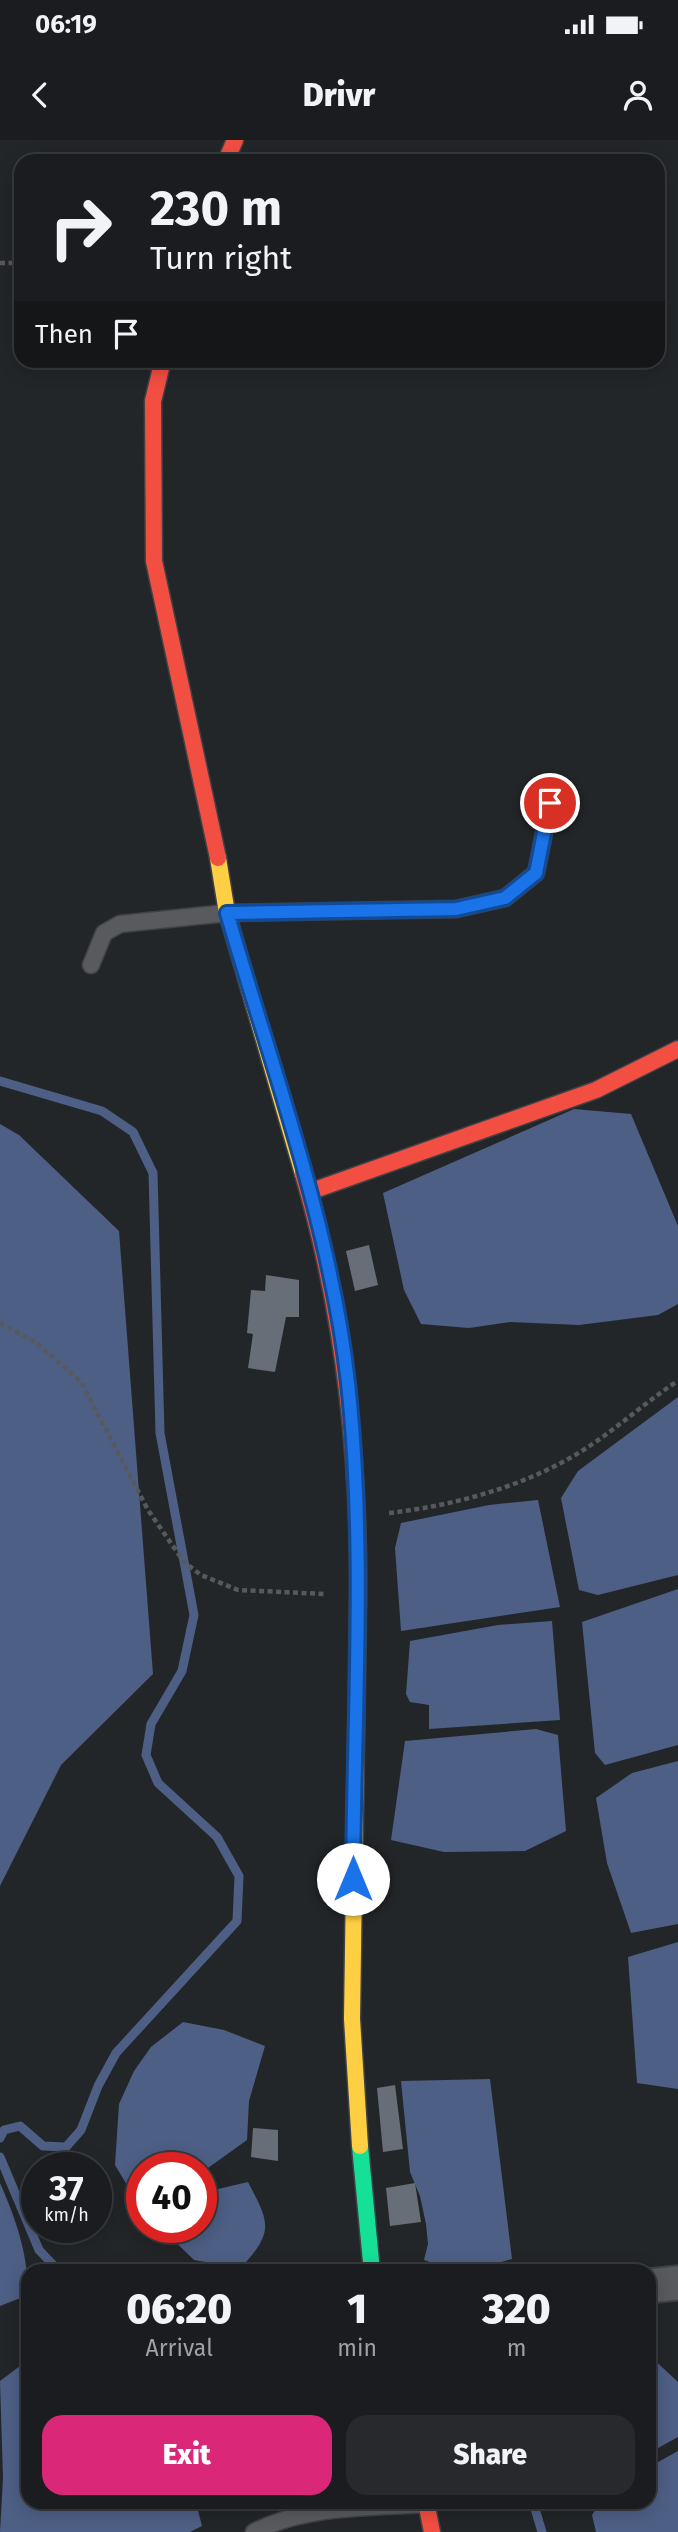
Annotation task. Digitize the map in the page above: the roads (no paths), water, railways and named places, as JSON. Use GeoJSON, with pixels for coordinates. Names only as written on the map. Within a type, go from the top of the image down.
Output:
{"type":"FeatureCollection","features":[{"type":"Feature","properties":{"kind":"street"},"geometry":{"type":"LineString","coordinates":[[161,368],[153,401],[154,561],[215,838],[227,913],[319,1228],[348,1381],[357,1512],[358,1596],[352,2019],[355,2092],[371,2264]]}},
{"type":"Feature","properties":{"kind":"street"},"geometry":{"type":"LineString","coordinates":[[309,1192],[596,1090],[678,1049]]}},
{"type":"Feature","properties":{"kind":"street"},"geometry":{"type":"LineString","coordinates":[[656,2285],[678,2283]]}},
{"type":"Feature","properties":{"kind":"street"},"geometry":{"type":"LineString","coordinates":[[427,2509],[432,2532]]}},
{"type":"Feature","properties":{"kind":"lane"},"geometry":{"type":"LineString","coordinates":[[91,965],[104,933],[120,924],[227,913],[456,909],[505,898],[536,873],[550,803]]}},
{"type":"Feature","properties":{"kind":"lane"},"geometry":{"type":"LineString","coordinates":[[254,2532],[273,2522],[313,2513],[358,2509]]}},
{"type":"Feature","properties":{"kind":"water"},"geometry":{"type":"Polygon","coordinates":[[[574,1109],[631,1114],[678,1226],[678,1304],[658,1315],[579,1325],[510,1322],[469,1328],[421,1324],[404,1290],[383,1193],[574,1109]]]}},
{"type":"Feature","properties":{"kind":"water"},"geometry":{"type":"Polygon","coordinates":[[[0,1124],[19,1135],[119,1231],[153,1674],[61,1765],[0,1886],[0,1124]]]}},
{"type":"Feature","properties":{"kind":"water"},"geometry":{"type":"Polygon","coordinates":[[[678,1397],[678,1575],[598,1595],[579,1590],[561,1498],[578,1471],[678,1397]]]}},
{"type":"Feature","properties":{"kind":"water"},"geometry":{"type":"Polygon","coordinates":[[[538,1500],[560,1607],[401,1631],[395,1548],[401,1523],[489,1505],[538,1500]]]}},
{"type":"Feature","properties":{"kind":"water"},"geometry":{"type":"Polygon","coordinates":[[[678,1589],[678,1745],[605,1765],[595,1753],[582,1622],[678,1589]]]}},
{"type":"Feature","properties":{"kind":"water"},"geometry":{"type":"Polygon","coordinates":[[[552,1621],[560,1720],[429,1729],[429,1705],[410,1702],[406,1694],[410,1641],[498,1625],[552,1621]]]}},
{"type":"Feature","properties":{"kind":"water"},"geometry":{"type":"Polygon","coordinates":[[[536,1729],[558,1735],[566,1831],[525,1851],[444,1852],[391,1840],[405,1741],[536,1729]]]}},
{"type":"Feature","properties":{"kind":"water"},"geometry":{"type":"Polygon","coordinates":[[[678,1761],[678,1924],[631,1933],[607,1863],[596,1798],[632,1773],[678,1761]]]}},
{"type":"Feature","properties":{"kind":"water"},"geometry":{"type":"Polygon","coordinates":[[[678,1942],[678,2089],[637,2083],[628,1957],[678,1942]]]}},
{"type":"Feature","properties":{"kind":"water"},"geometry":{"type":"Polygon","coordinates":[[[183,2022],[224,2030],[265,2046],[249,2101],[247,2140],[217,2162],[217,2152],[126,2152],[126,2183],[115,2165],[119,2104],[134,2071],[151,2047],[183,2022]]]}},
{"type":"Feature","properties":{"kind":"water"},"geometry":{"type":"Polygon","coordinates":[[[490,2079],[512,2259],[493,2264],[436,2264],[424,2260],[428,2244],[426,2224],[420,2196],[410,2172],[401,2081],[490,2079]]]}},
{"type":"Feature","properties":{"kind":"water"},"geometry":{"type":"Polygon","coordinates":[[[248,2182],[264,2218],[264,2236],[259,2245],[244,2264],[218,2264],[194,2260],[176,2243],[217,2243],[217,2189],[248,2182]]]}},
{"type":"Feature","properties":{"kind":"water"},"geometry":{"type":"Polygon","coordinates":[[[0,2183],[12,2211],[26,2264],[21,2264],[21,2298],[0,2306],[0,2183]]]}},
{"type":"Feature","properties":{"kind":"water"},"geometry":{"type":"Polygon","coordinates":[[[656,2362],[678,2382],[678,2437],[656,2449],[656,2362]]]}},
{"type":"Feature","properties":{"kind":"water"},"geometry":{"type":"Polygon","coordinates":[[[21,2365],[21,2509],[198,2509],[202,2526],[190,2532],[0,2532],[3,2478],[0,2381],[21,2365]]]}},
{"type":"Feature","properties":{"kind":"water"},"geometry":{"type":"Polygon","coordinates":[[[678,2451],[678,2532],[596,2532],[592,2515],[596,2509],[656,2509],[656,2463],[678,2451]]]}},
{"type":"Feature","properties":{"kind":"waterway"},"geometry":{"type":"LineString","coordinates":[[0,1081],[102,1111],[133,1132],[153,1173],[160,1433],[194,1615],[182,1671],[151,1724],[146,1755],[158,1783],[217,1837],[239,1876],[237,1921],[116,2053],[98,2086],[81,2130],[66,2147],[43,2146],[20,2126],[4,2130],[0,2138]]}},
{"type":"Feature","properties":{"kind":"waterway"},"geometry":{"type":"LineString","coordinates":[[0,2157],[39,2250],[52,2264]]}},
{"type":"Feature","properties":{"kind":"waterway"},"geometry":{"type":"LineString","coordinates":[[535,2509],[542,2532]]}}]}
